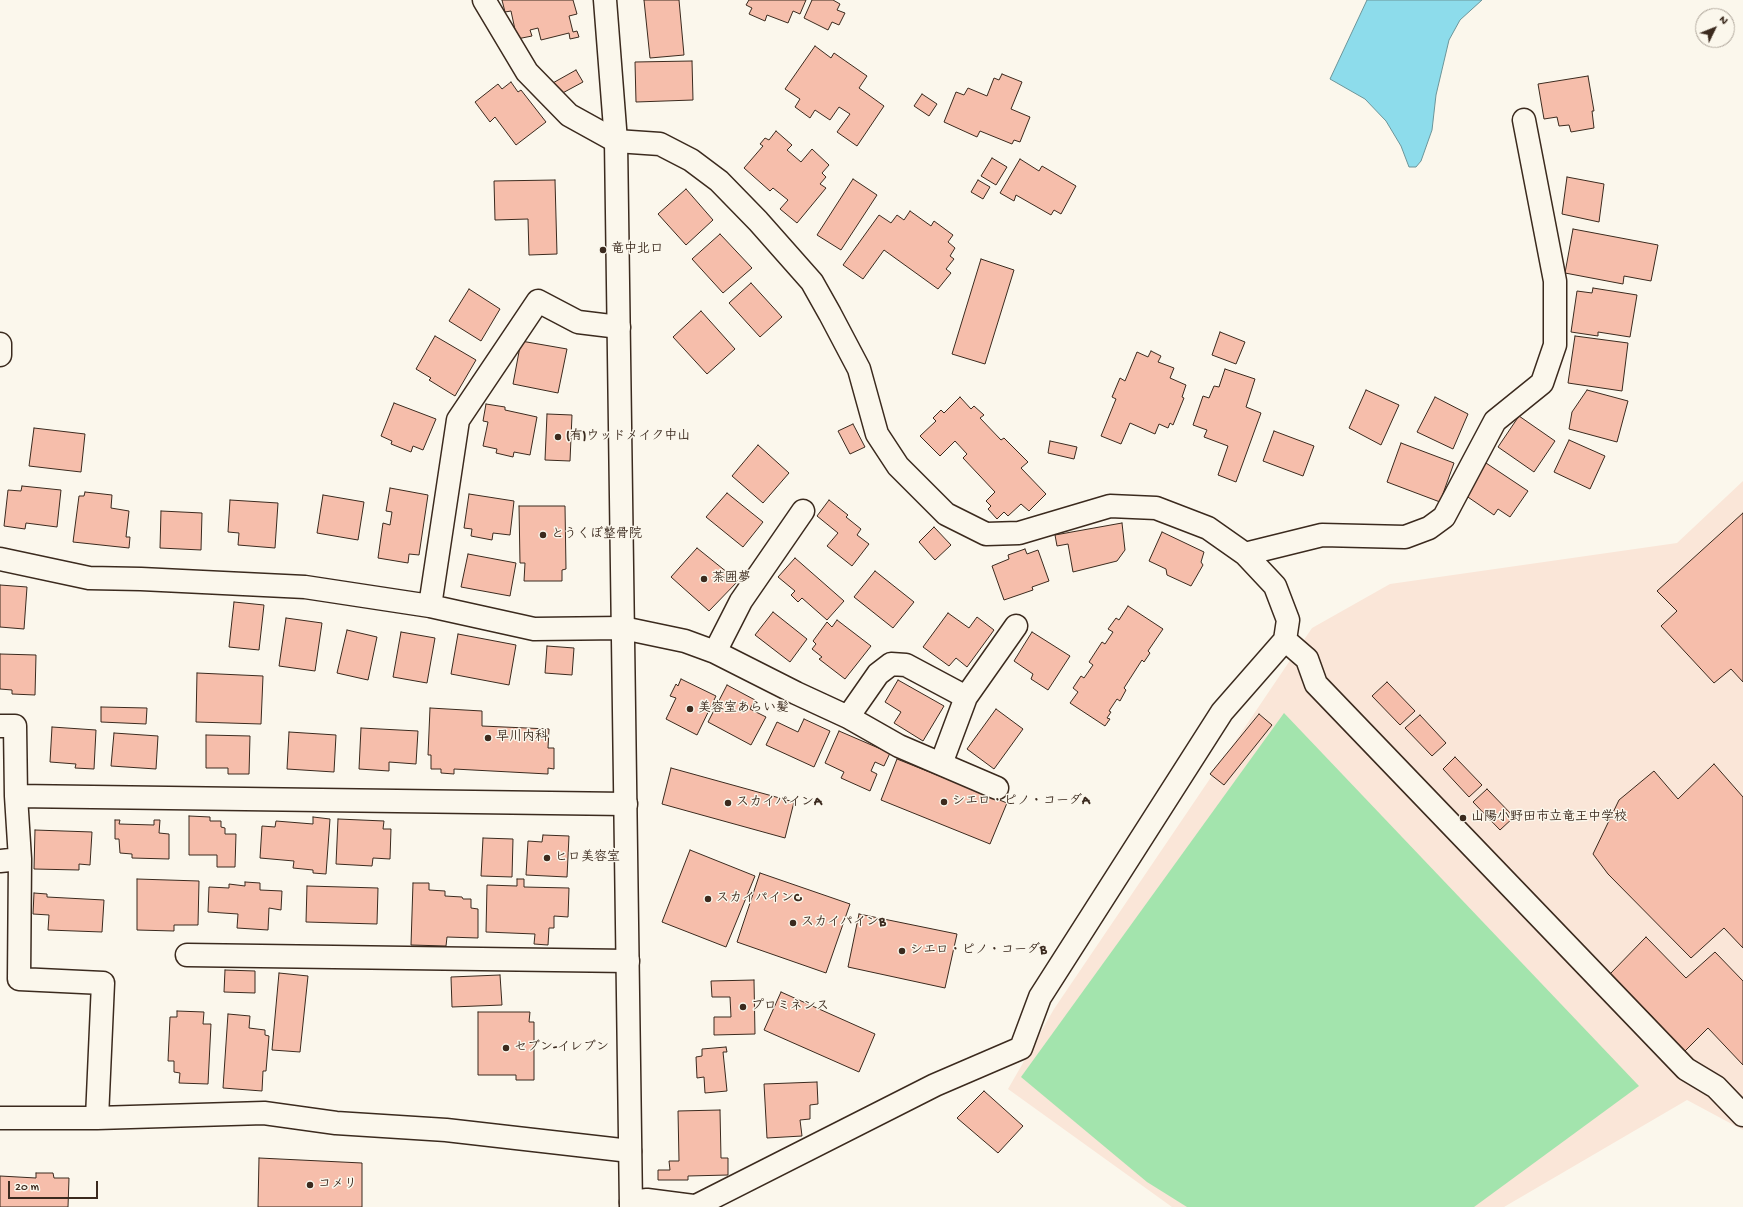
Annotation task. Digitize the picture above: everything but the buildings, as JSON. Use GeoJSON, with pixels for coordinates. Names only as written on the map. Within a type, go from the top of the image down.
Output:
{"type":"FeatureCollection","features":[{"type":"Feature","properties":{"kind":"street"},"geometry":{"type":"LineString","coordinates":[[484,0],[527,72],[569,115],[616,141],[660,144],[691,160],[719,181],[758,221],[812,282],[823,301],[859,369],[877,434],[898,466],[946,514],[986,534],[1019,533],[1110,506],[1156,508],[1208,528],[1245,554],[1275,586],[1288,620],[1285,640],[1218,719],[1040,997],[1021,1048],[935,1085],[699,1206],[647,1200],[631,1204],[616,141],[605,0]]}},
{"type":"Feature","properties":{"kind":"street"},"geometry":{"type":"LineString","coordinates":[[1245,554],[1322,535],[1405,538],[1429,528],[1444,517],[1495,421],[1542,383],[1555,345],[1555,281],[1524,120]]}},
{"type":"Feature","properties":{"kind":"street"},"geometry":{"type":"LineString","coordinates":[[430,606],[458,420],[538,301],[578,322],[619,327]]}},
{"type":"Feature","properties":{"kind":"street"},"geometry":{"type":"LineString","coordinates":[[0,344],[0,355]]}},
{"type":"Feature","properties":{"kind":"street"},"geometry":{"type":"LineString","coordinates":[[714,652],[741,601],[803,511]]}},
{"type":"Feature","properties":{"kind":"street"},"geometry":{"type":"LineString","coordinates":[[0,559],[89,578],[305,587],[430,606],[534,629],[623,628],[685,641],[714,652],[796,694],[848,717],[899,746],[997,788]]}},
{"type":"Feature","properties":{"kind":"street"},"geometry":{"type":"LineString","coordinates":[[940,764],[966,697],[1016,626]]}},
{"type":"Feature","properties":{"kind":"street"},"geometry":{"type":"LineString","coordinates":[[1285,640],[1307,658],[1316,684],[1686,1069],[1716,1087],[1743,1114]]}},
{"type":"Feature","properties":{"kind":"street"},"geometry":{"type":"LineString","coordinates":[[848,717],[878,674],[891,664],[906,665],[966,697]]}},
{"type":"Feature","properties":{"kind":"street"},"geometry":{"type":"LineString","coordinates":[[0,726],[15,726],[16,796],[10,860],[18,979],[103,983],[97,1118]]}},
{"type":"Feature","properties":{"kind":"street"},"geometry":{"type":"LineString","coordinates":[[16,796],[626,804]]}},
{"type":"Feature","properties":{"kind":"street"},"geometry":{"type":"LineString","coordinates":[[187,954],[628,961]]}},
{"type":"Feature","properties":{"kind":"street"},"geometry":{"type":"LineString","coordinates":[[0,1118],[97,1118],[264,1114],[336,1122],[446,1130],[630,1151]]}},
{"type":"Feature","properties":{"kind":"shaded area","name":"山陽小野田市立竜王中学校"},"geometry":{"type":"Polygon","coordinates":[[[1743,481],[1743,1130],[1687,1100],[1504,1207],[1172,1207],[1008,1089],[1054,1009],[1312,628],[1390,584],[1677,543],[1743,481]]]}},
{"type":"Feature","properties":{"kind":"green space"},"geometry":{"type":"Polygon","coordinates":[[[1284,713],[1639,1086],[1474,1207],[1187,1207],[1147,1182],[1021,1077],[1284,713]]]}},
{"type":"Feature","properties":{"kind":"water"},"geometry":{"type":"Polygon","coordinates":[[[1367,0],[1482,0],[1460,20],[1449,40],[1436,95],[1432,130],[1421,161],[1416,167],[1409,167],[1401,146],[1386,121],[1365,99],[1330,79],[1367,0]]]}},
{"type":"Feature","properties":{"kind":"place","name":"竜中北口"},"geometry":{"type":"Point","coordinates":[603,250]}},
{"type":"Feature","properties":{"kind":"place","name":"(有)ウッドメイク中山"},"geometry":{"type":"Point","coordinates":[558,437]}},
{"type":"Feature","properties":{"kind":"place","name":"とうくぼ整骨院"},"geometry":{"type":"Point","coordinates":[543,535]}},
{"type":"Feature","properties":{"kind":"place","name":"茶囲夢"},"geometry":{"type":"Point","coordinates":[704,579]}},
{"type":"Feature","properties":{"kind":"place","name":"美容室あらい髪"},"geometry":{"type":"Point","coordinates":[690,709]}},
{"type":"Feature","properties":{"kind":"place","name":"早川内科"},"geometry":{"type":"Point","coordinates":[488,738]}},
{"type":"Feature","properties":{"kind":"place","name":"シエロ・ピノ・コーダA"},"geometry":{"type":"Point","coordinates":[944,802]}},
{"type":"Feature","properties":{"kind":"place","name":"スカイパインA"},"geometry":{"type":"Point","coordinates":[728,803]}},
{"type":"Feature","properties":{"kind":"place","name":"山陽小野田市立竜王中学校"},"geometry":{"type":"Point","coordinates":[1463,818]}},
{"type":"Feature","properties":{"kind":"place","name":"ヒロ美容室"},"geometry":{"type":"Point","coordinates":[547,858]}},
{"type":"Feature","properties":{"kind":"place","name":"スカイパインC"},"geometry":{"type":"Point","coordinates":[708,899]}},
{"type":"Feature","properties":{"kind":"place","name":"スカイパインB"},"geometry":{"type":"Point","coordinates":[793,923]}},
{"type":"Feature","properties":{"kind":"place","name":"シエロ・ピノ・コーダB"},"geometry":{"type":"Point","coordinates":[902,951]}},
{"type":"Feature","properties":{"kind":"place","name":"プロミネンス"},"geometry":{"type":"Point","coordinates":[743,1007]}},
{"type":"Feature","properties":{"kind":"place","name":"セブン-イレブン"},"geometry":{"type":"Point","coordinates":[506,1048]}},
{"type":"Feature","properties":{"kind":"place","name":"コメリ"},"geometry":{"type":"Point","coordinates":[310,1185]}}]}
